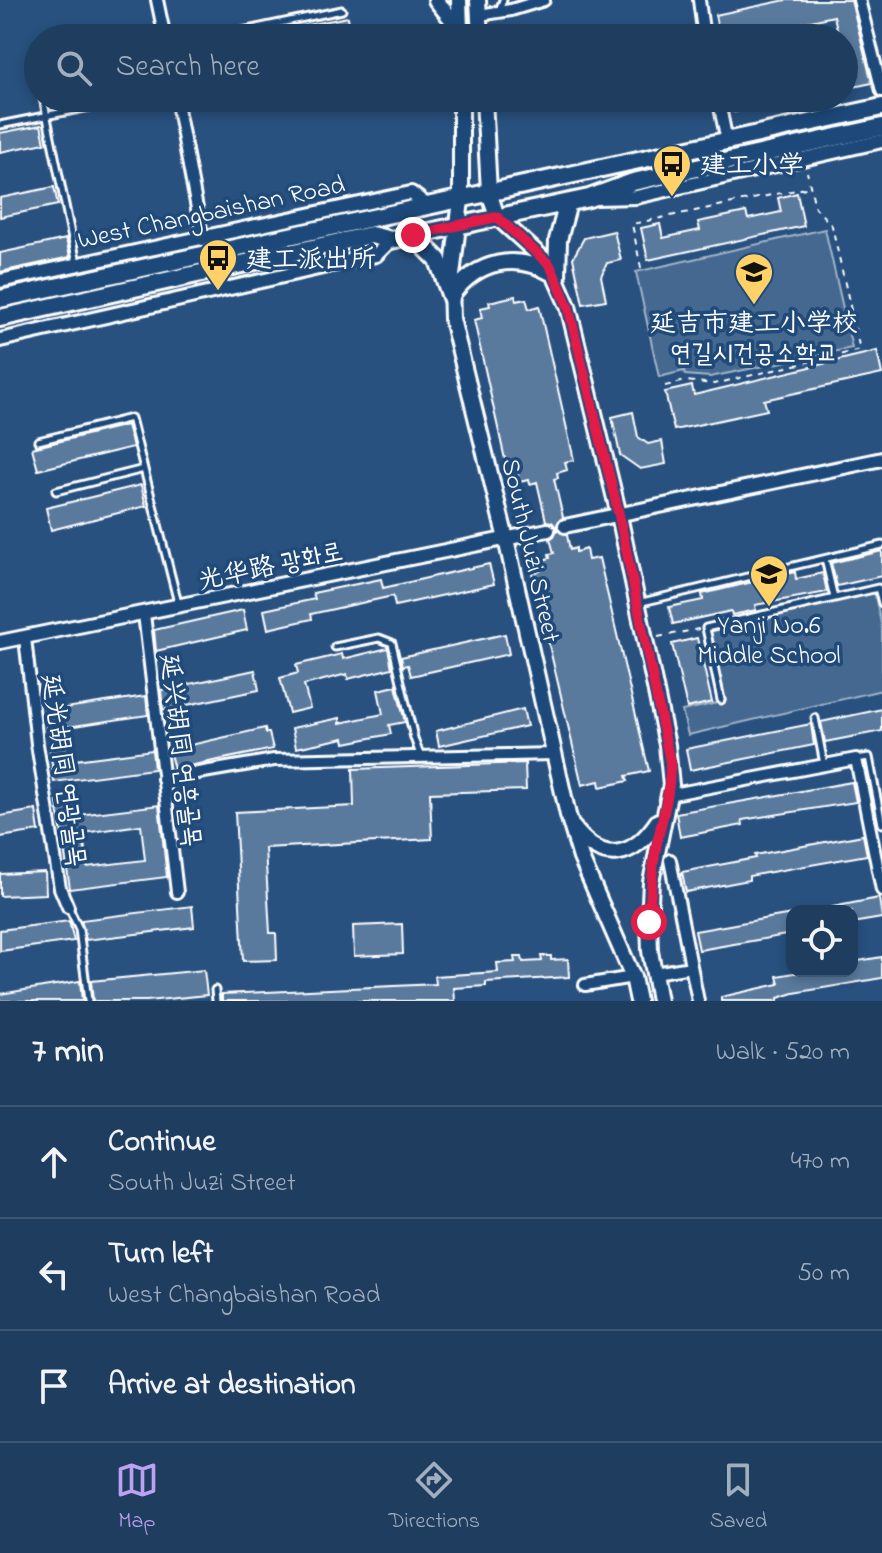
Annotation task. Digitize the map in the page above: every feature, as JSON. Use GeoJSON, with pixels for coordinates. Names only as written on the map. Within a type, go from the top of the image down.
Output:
{"type":"FeatureCollection","features":[{"type":"Feature","properties":{"kind":"main road"},"geometry":{"type":"LineString","coordinates":[[436,0],[453,24]]}},
{"type":"Feature","properties":{"kind":"main road"},"geometry":{"type":"LineString","coordinates":[[459,0],[460,24]]}},
{"type":"Feature","properties":{"kind":"main road","name":"West Changbaishan Road"},"geometry":{"type":"LineString","coordinates":[[0,299],[882,107]]}},
{"type":"Feature","properties":{"kind":"main road","name":"South Juzi Street"},"geometry":{"type":"LineString","coordinates":[[461,112],[461,200],[451,297],[452,319],[506,539],[570,824],[581,858],[633,977],[638,1001]]}},
{"type":"Feature","properties":{"kind":"main road"},"geometry":{"type":"LineString","coordinates":[[485,112],[489,192],[497,217],[550,265],[568,306],[619,515],[670,762],[668,795],[651,882],[649,922],[659,1001]]}},
{"type":"Feature","properties":{"kind":"main road"},"geometry":{"type":"LineString","coordinates":[[0,318],[371,235],[391,240],[568,203],[633,182],[882,127]]}},
{"type":"Feature","properties":{"kind":"main road"},"geometry":{"type":"LineString","coordinates":[[557,277],[558,240],[568,203]]}},
{"type":"Feature","properties":{"kind":"main road"},"geometry":{"type":"LineString","coordinates":[[413,235],[438,260],[451,297],[470,275],[494,264],[522,263],[557,277]]}},
{"type":"Feature","properties":{"kind":"main road"},"geometry":{"type":"LineString","coordinates":[[570,824],[591,845],[623,852],[640,845],[664,813]]}},
{"type":"Feature","properties":{"kind":"street"},"geometry":{"type":"LineString","coordinates":[[157,0],[162,24]]}},
{"type":"Feature","properties":{"kind":"street"},"geometry":{"type":"LineString","coordinates":[[478,8],[499,12],[544,0]]}},
{"type":"Feature","properties":{"kind":"street"},"geometry":{"type":"LineString","coordinates":[[699,0],[702,24]]}},
{"type":"Feature","properties":{"kind":"street"},"geometry":{"type":"LineString","coordinates":[[859,0],[882,90]]}},
{"type":"Feature","properties":{"kind":"street"},"geometry":{"type":"LineString","coordinates":[[179,112],[203,240]]}},
{"type":"Feature","properties":{"kind":"street"},"geometry":{"type":"LineString","coordinates":[[721,112],[727,141]]}},
{"type":"Feature","properties":{"kind":"street"},"geometry":{"type":"LineString","coordinates":[[589,198],[636,197],[882,141]]}},
{"type":"Feature","properties":{"kind":"street","name":"West Changbaishan Road"},"geometry":{"type":"LineString","coordinates":[[0,281],[203,240],[411,193],[428,206]]}},
{"type":"Feature","properties":{"kind":"street"},"geometry":{"type":"LineString","coordinates":[[0,340],[376,255],[391,240]]}},
{"type":"Feature","properties":{"kind":"street"},"geometry":{"type":"LineString","coordinates":[[565,526],[882,459]]}},
{"type":"Feature","properties":{"kind":"street","name":"光华路 광화로"},"geometry":{"type":"LineString","coordinates":[[0,642],[548,530]]}},
{"type":"Feature","properties":{"kind":"street","name":"延兴胡同 연흥골목"},"geometry":{"type":"LineString","coordinates":[[144,614],[177,892]]}},
{"type":"Feature","properties":{"kind":"street","name":"延光胡同 연광골목"},"geometry":{"type":"LineString","coordinates":[[25,638],[37,744],[60,888],[68,907]]}},
{"type":"Feature","properties":{"kind":"street"},"geometry":{"type":"LineString","coordinates":[[163,779],[274,760],[553,754]]}},
{"type":"Feature","properties":{"kind":"street"},"geometry":{"type":"LineString","coordinates":[[668,795],[856,759],[882,890]]}},
{"type":"Feature","properties":{"kind":"street"},"geometry":{"type":"LineString","coordinates":[[670,860],[698,1001]]}},
{"type":"Feature","properties":{"kind":"street"},"geometry":{"type":"LineString","coordinates":[[654,973],[691,967]]}},
{"type":"Feature","properties":{"kind":"street"},"geometry":{"type":"LineString","coordinates":[[585,985],[633,977]]}},
{"type":"Feature","properties":{"kind":"lane"},"geometry":{"type":"LineString","coordinates":[[499,12],[503,0]]}},
{"type":"Feature","properties":{"kind":"lane"},"geometry":{"type":"LineString","coordinates":[[276,24],[342,10]]}},
{"type":"Feature","properties":{"kind":"lane"},"geometry":{"type":"LineString","coordinates":[[45,112],[78,264]]}},
{"type":"Feature","properties":{"kind":"lane"},"geometry":{"type":"LineString","coordinates":[[0,125],[66,112]]}},
{"type":"Feature","properties":{"kind":"lane"},"geometry":{"type":"LineString","coordinates":[[38,441],[131,418],[179,606]]}},
{"type":"Feature","properties":{"kind":"lane"},"geometry":{"type":"LineString","coordinates":[[56,491],[144,469]]}},
{"type":"Feature","properties":{"kind":"lane"},"geometry":{"type":"LineString","coordinates":[[637,603],[882,545]]}},
{"type":"Feature","properties":{"kind":"lane"},"geometry":{"type":"LineString","coordinates":[[825,559],[834,598]]}},
{"type":"Feature","properties":{"kind":"lane"},"geometry":{"type":"LineString","coordinates":[[721,700],[706,628],[878,588],[882,603]]}},
{"type":"Feature","properties":{"kind":"lane"},"geometry":{"type":"LineString","coordinates":[[335,647],[379,638],[392,643],[421,757]]}},
{"type":"Feature","properties":{"kind":"lane"},"geometry":{"type":"LineString","coordinates":[[815,718],[825,765]]}},
{"type":"Feature","properties":{"kind":"lane"},"geometry":{"type":"LineString","coordinates":[[856,759],[869,757],[882,824]]}},
{"type":"Feature","properties":{"kind":"lane"},"geometry":{"type":"LineString","coordinates":[[68,907],[79,929],[88,1001]]}},
{"type":"Feature","properties":{"kind":"lane"},"geometry":{"type":"LineString","coordinates":[[215,990],[216,1001]]}},
{"type":"Feature","properties":{"kind":"path"},"geometry":{"type":"LineString","coordinates":[[665,386],[686,381],[714,384],[860,350],[832,226],[815,207],[806,167]]}},
{"type":"Feature","properties":{"kind":"path"},"geometry":{"type":"LineString","coordinates":[[641,268],[632,224],[810,187]]}},
{"type":"Feature","properties":{"kind":"path"},"geometry":{"type":"LineString","coordinates":[[657,637],[706,628]]}},
{"type":"Feature","properties":{"kind":"shaded area"},"geometry":{"type":"Polygon","coordinates":[[[825,229],[852,348],[710,377],[685,375],[684,371],[659,377],[636,272],[825,229]]]}},
{"type":"Feature","properties":{"kind":"shaded area"},"geometry":{"type":"Polygon","coordinates":[[[874,591],[882,628],[882,690],[688,735],[682,711],[726,701],[709,629],[874,591]]]}},
{"type":"Feature","properties":{"kind":"building"},"geometry":{"type":"Polygon","coordinates":[[[786,0],[851,0],[857,24],[836,24],[834,16],[797,24],[717,24],[715,15],[786,0]]]}},
{"type":"Feature","properties":{"kind":"building"},"geometry":{"type":"Polygon","coordinates":[[[348,17],[349,24],[312,24],[348,17]]]}},
{"type":"Feature","properties":{"kind":"building"},"geometry":{"type":"Polygon","coordinates":[[[858,28],[872,83],[858,86],[858,28]]]}},
{"type":"Feature","properties":{"kind":"building"},"geometry":{"type":"Polygon","coordinates":[[[41,125],[45,143],[0,152],[0,133],[41,125]]]}},
{"type":"Feature","properties":{"kind":"building"},"geometry":{"type":"Polygon","coordinates":[[[54,187],[58,205],[0,217],[0,198],[54,187]]]}},
{"type":"Feature","properties":{"kind":"building"},"geometry":{"type":"Polygon","coordinates":[[[797,193],[804,226],[648,260],[641,228],[660,224],[663,238],[700,230],[698,222],[746,212],[748,219],[781,212],[778,198],[797,193]]]}},
{"type":"Feature","properties":{"kind":"building"},"geometry":{"type":"Polygon","coordinates":[[[614,231],[621,260],[607,263],[601,276],[606,300],[583,304],[573,258],[584,238],[614,231]]]}},
{"type":"Feature","properties":{"kind":"building"},"geometry":{"type":"Polygon","coordinates":[[[66,239],[70,257],[0,272],[0,253],[66,239]]]}},
{"type":"Feature","properties":{"kind":"building"},"geometry":{"type":"Polygon","coordinates":[[[515,296],[516,301],[526,299],[529,309],[539,306],[574,460],[565,462],[567,470],[557,473],[558,478],[554,479],[563,517],[556,527],[546,521],[537,482],[519,482],[517,471],[508,473],[474,320],[482,318],[480,308],[490,306],[489,302],[515,296]]]}},
{"type":"Feature","properties":{"kind":"building"},"geometry":{"type":"Polygon","coordinates":[[[877,351],[882,374],[764,400],[767,410],[674,430],[665,392],[692,386],[694,395],[877,351]]]}},
{"type":"Feature","properties":{"kind":"building"},"geometry":{"type":"Polygon","coordinates":[[[633,412],[638,437],[648,444],[662,441],[666,464],[640,469],[620,455],[612,417],[633,412]]]}},
{"type":"Feature","properties":{"kind":"building"},"geometry":{"type":"Polygon","coordinates":[[[127,425],[133,447],[38,470],[32,448],[127,425]]]}},
{"type":"Feature","properties":{"kind":"building"},"geometry":{"type":"Polygon","coordinates":[[[141,485],[146,506],[51,530],[46,508],[141,485]]]}},
{"type":"Feature","properties":{"kind":"building"},"geometry":{"type":"Polygon","coordinates":[[[557,529],[567,535],[570,550],[586,549],[588,560],[599,558],[649,771],[626,776],[628,781],[600,787],[599,781],[582,785],[532,573],[540,571],[538,561],[550,558],[549,554],[554,553],[550,539],[557,529]]]}},
{"type":"Feature","properties":{"kind":"building"},"geometry":{"type":"Polygon","coordinates":[[[882,551],[882,576],[837,586],[831,563],[882,551]]]}},
{"type":"Feature","properties":{"kind":"building"},"geometry":{"type":"Polygon","coordinates":[[[489,564],[494,584],[395,606],[393,596],[311,614],[312,619],[268,629],[264,610],[315,599],[313,593],[381,579],[383,588],[489,564]]]}},
{"type":"Feature","properties":{"kind":"building"},"geometry":{"type":"Polygon","coordinates":[[[795,572],[796,579],[823,573],[827,592],[755,605],[756,610],[732,615],[731,611],[673,624],[669,607],[703,600],[702,594],[795,572]]]}},
{"type":"Feature","properties":{"kind":"building"},"geometry":{"type":"Polygon","coordinates":[[[243,610],[247,630],[156,651],[154,630],[243,610]]]}},
{"type":"Feature","properties":{"kind":"building"},"geometry":{"type":"Polygon","coordinates":[[[505,634],[509,654],[411,676],[408,665],[403,666],[401,657],[505,634]]]}},
{"type":"Feature","properties":{"kind":"building"},"geometry":{"type":"Polygon","coordinates":[[[697,638],[712,702],[687,708],[672,644],[697,638]]]}},
{"type":"Feature","properties":{"kind":"building"},"geometry":{"type":"Polygon","coordinates":[[[388,648],[392,668],[348,679],[347,674],[304,685],[310,708],[289,713],[280,678],[298,673],[296,665],[342,654],[343,659],[388,648]]]}},
{"type":"Feature","properties":{"kind":"building"},"geometry":{"type":"Polygon","coordinates":[[[255,670],[259,690],[163,710],[161,690],[255,670]]]}},
{"type":"Feature","properties":{"kind":"building"},"geometry":{"type":"Polygon","coordinates":[[[396,686],[405,722],[389,725],[391,734],[345,743],[344,738],[296,748],[292,728],[340,718],[340,723],[383,714],[378,690],[396,686]]]}},
{"type":"Feature","properties":{"kind":"building"},"geometry":{"type":"Polygon","coordinates":[[[146,696],[148,715],[47,730],[45,711],[146,696]]]}},
{"type":"Feature","properties":{"kind":"building"},"geometry":{"type":"Polygon","coordinates":[[[523,709],[527,726],[439,746],[436,731],[523,709]]]}},
{"type":"Feature","properties":{"kind":"building"},"geometry":{"type":"Polygon","coordinates":[[[882,709],[882,731],[825,742],[821,722],[882,709]]]}},
{"type":"Feature","properties":{"kind":"building"},"geometry":{"type":"Polygon","coordinates":[[[811,724],[814,745],[690,770],[686,749],[811,724]]]}},
{"type":"Feature","properties":{"kind":"building"},"geometry":{"type":"Polygon","coordinates":[[[265,728],[273,749],[174,769],[169,750],[265,728]]]}},
{"type":"Feature","properties":{"kind":"building"},"geometry":{"type":"Polygon","coordinates":[[[66,747],[67,761],[152,750],[154,769],[54,782],[50,749],[66,747]]]}},
{"type":"Feature","properties":{"kind":"building"},"geometry":{"type":"Polygon","coordinates":[[[525,763],[526,790],[430,793],[432,839],[265,848],[270,933],[276,933],[277,960],[243,961],[235,812],[354,806],[353,769],[525,763]]]}},
{"type":"Feature","properties":{"kind":"building"},"geometry":{"type":"Polygon","coordinates":[[[852,782],[856,802],[742,820],[743,825],[680,837],[676,813],[852,782]]]}},
{"type":"Feature","properties":{"kind":"building"},"geometry":{"type":"Polygon","coordinates":[[[77,800],[79,815],[159,805],[167,877],[70,889],[57,802],[77,800]],[[141,825],[83,833],[87,867],[145,860],[141,825]]]}},
{"type":"Feature","properties":{"kind":"building"},"geometry":{"type":"Polygon","coordinates":[[[36,810],[39,831],[0,837],[0,816],[36,810]]]}},
{"type":"Feature","properties":{"kind":"building"},"geometry":{"type":"Polygon","coordinates":[[[863,835],[867,855],[749,876],[749,880],[686,892],[682,872],[863,835]]]}},
{"type":"Feature","properties":{"kind":"building"},"geometry":{"type":"Polygon","coordinates":[[[45,872],[46,894],[0,896],[0,874],[45,872]]]}},
{"type":"Feature","properties":{"kind":"building"},"geometry":{"type":"Polygon","coordinates":[[[879,898],[882,918],[858,922],[858,905],[842,905],[879,898]]]}},
{"type":"Feature","properties":{"kind":"building"},"geometry":{"type":"Polygon","coordinates":[[[192,906],[194,927],[86,940],[81,920],[192,906]]]}},
{"type":"Feature","properties":{"kind":"building"},"geometry":{"type":"Polygon","coordinates":[[[786,915],[786,935],[699,950],[695,931],[786,915]]]}},
{"type":"Feature","properties":{"kind":"building"},"geometry":{"type":"Polygon","coordinates":[[[69,921],[74,941],[0,951],[0,930],[69,921]]]}},
{"type":"Feature","properties":{"kind":"building"},"geometry":{"type":"Polygon","coordinates":[[[402,924],[403,954],[354,956],[353,926],[402,924]]]}},
{"type":"Feature","properties":{"kind":"building"},"geometry":{"type":"Polygon","coordinates":[[[541,956],[551,956],[551,960],[568,959],[569,977],[486,982],[486,986],[454,988],[455,1001],[222,1001],[222,994],[436,984],[435,976],[498,972],[497,963],[515,962],[514,957],[522,957],[523,962],[542,961],[541,956]]]}},
{"type":"Feature","properties":{"kind":"building"},"geometry":{"type":"Polygon","coordinates":[[[882,957],[882,978],[794,993],[778,998],[778,1001],[721,1001],[721,997],[779,984],[777,976],[858,977],[858,961],[882,957]]]}},
{"type":"Feature","properties":{"kind":"building"},"geometry":{"type":"Polygon","coordinates":[[[204,970],[207,995],[147,1001],[93,1001],[91,981],[204,970]]]}},
{"type":"Feature","properties":{"kind":"building"},"geometry":{"type":"Polygon","coordinates":[[[80,981],[82,1001],[0,1001],[0,994],[80,981]]]}},
{"type":"Feature","properties":{"kind":"place","name":"建工小学"},"geometry":{"type":"Point","coordinates":[672,198]}},
{"type":"Feature","properties":{"kind":"place","name":"建工派出所"},"geometry":{"type":"Point","coordinates":[218,292]}},
{"type":"Feature","properties":{"kind":"place","name":"延吉市建工小学校 연길시건공소학교"},"geometry":{"type":"Point","coordinates":[754,306]}},
{"type":"Feature","properties":{"kind":"place","name":"Yanji No.6 Middle School"},"geometry":{"type":"Point","coordinates":[769,608]}},
{"type":"Feature","properties":{"kind":"route"},"geometry":{"type":"LineString","coordinates":[[413,235],[497,217],[550,265],[568,306],[619,515],[670,762],[671,785],[651,882],[649,922]]}}]}
